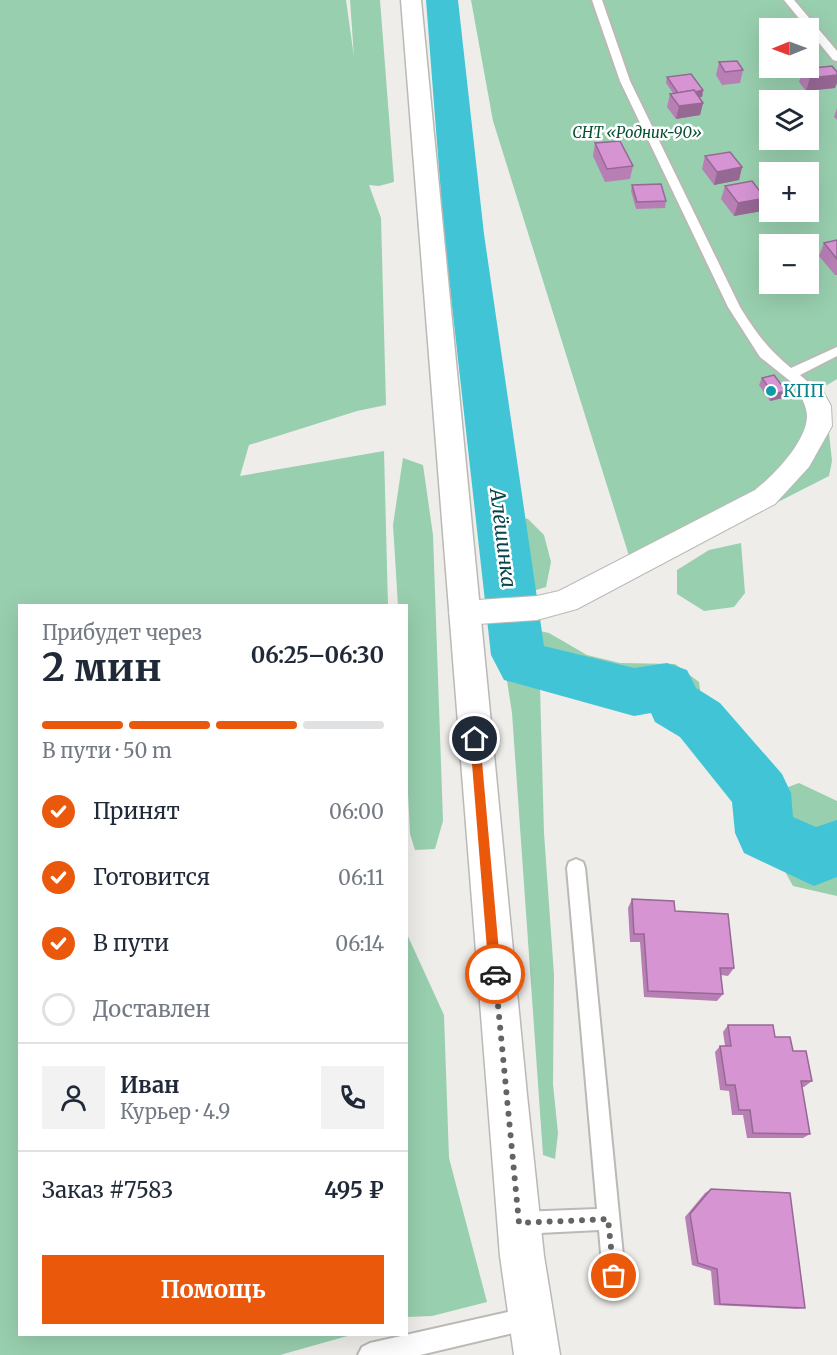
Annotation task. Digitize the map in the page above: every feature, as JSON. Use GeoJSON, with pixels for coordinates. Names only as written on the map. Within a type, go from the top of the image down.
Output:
{"type":"FeatureCollection","features":[{"type":"Feature","properties":{"kind":"street"},"geometry":{"type":"LineString","coordinates":[[411,0],[519,1223],[534,1336]]}},
{"type":"Feature","properties":{"kind":"street"},"geometry":{"type":"LineString","coordinates":[[464,613],[548,606],[566,601],[603,584],[765,497],[775,490],[828,422],[820,415],[817,402],[801,382]]}},
{"type":"Feature","properties":{"kind":"lane"},"geometry":{"type":"LineString","coordinates":[[597,0],[625,81],[734,307],[751,336],[765,354],[801,382],[837,351]]}},
{"type":"Feature","properties":{"kind":"lane"},"geometry":{"type":"LineString","coordinates":[[789,0],[837,58]]}},
{"type":"Feature","properties":{"kind":"lane"},"geometry":{"type":"LineString","coordinates":[[576,868],[614,1276]]}},
{"type":"Feature","properties":{"kind":"lane"},"geometry":{"type":"LineString","coordinates":[[519,1223],[608,1219]]}},
{"type":"Feature","properties":{"kind":"lane"},"geometry":{"type":"LineString","coordinates":[[370,1355],[534,1336]]}},
{"type":"Feature","properties":{"kind":"green space"},"geometry":{"type":"Polygon","coordinates":[[[0,0],[346,0],[354,57],[350,0],[380,0],[394,182],[379,186],[369,185],[381,218],[386,405],[357,411],[249,445],[240,476],[384,451],[388,604],[18,604],[18,1336],[347,1336],[280,1355],[0,1355],[0,0]]]}},
{"type":"Feature","properties":{"kind":"green space","name":"СНТ «Родник-90»"},"geometry":{"type":"Polygon","coordinates":[[[471,0],[837,0],[837,379],[824,387],[832,461],[829,476],[635,575],[493,121],[471,0]]]}},
{"type":"Feature","properties":{"kind":"green space"},"geometry":{"type":"Polygon","coordinates":[[[403,458],[423,465],[433,535],[443,821],[435,849],[415,850],[410,834],[408,604],[398,604],[393,525],[403,458]]]}},
{"type":"Feature","properties":{"kind":"green space"},"geometry":{"type":"Polygon","coordinates":[[[508,515],[528,519],[544,535],[551,562],[546,587],[510,598],[495,594],[495,541],[508,515]]]}},
{"type":"Feature","properties":{"kind":"green space"},"geometry":{"type":"Polygon","coordinates":[[[741,543],[745,593],[734,607],[704,611],[677,594],[677,570],[709,550],[741,543]]]}},
{"type":"Feature","properties":{"kind":"green space"},"geometry":{"type":"Polygon","coordinates":[[[522,627],[549,633],[587,655],[620,663],[675,664],[699,682],[703,710],[597,704],[540,687],[544,833],[554,975],[553,1084],[558,1133],[555,1159],[543,1155],[512,713],[501,642],[522,627]]]}},
{"type":"Feature","properties":{"kind":"green space"},"geometry":{"type":"Polygon","coordinates":[[[799,783],[837,801],[837,896],[793,886],[782,866],[749,853],[736,834],[737,818],[745,803],[799,783]]]}},
{"type":"Feature","properties":{"kind":"green space"},"geometry":{"type":"Polygon","coordinates":[[[408,936],[444,1015],[449,1158],[487,1302],[432,1316],[408,1317],[408,936]]]}},
{"type":"Feature","properties":{"kind":"building"},"geometry":{"type":"Polygon","coordinates":[[[737,61],[743,70],[725,72],[719,62],[737,61]]]}},
{"type":"Feature","properties":{"kind":"building"},"geometry":{"type":"Polygon","coordinates":[[[832,66],[837,75],[819,77],[819,67],[832,66]]]}},
{"type":"Feature","properties":{"kind":"building"},"geometry":{"type":"Polygon","coordinates":[[[691,74],[703,90],[678,93],[667,77],[691,74]]]}},
{"type":"Feature","properties":{"kind":"building"},"geometry":{"type":"Polygon","coordinates":[[[694,90],[703,103],[679,106],[670,94],[694,90]]]}},
{"type":"Feature","properties":{"kind":"building"},"geometry":{"type":"Polygon","coordinates":[[[620,141],[633,166],[607,169],[595,143],[620,141]]]}},
{"type":"Feature","properties":{"kind":"building"},"geometry":{"type":"Polygon","coordinates":[[[730,152],[742,167],[717,172],[705,156],[730,152]]]}},
{"type":"Feature","properties":{"kind":"building"},"geometry":{"type":"Polygon","coordinates":[[[752,181],[759,190],[759,199],[738,203],[725,186],[752,181]]]}},
{"type":"Feature","properties":{"kind":"building"},"geometry":{"type":"Polygon","coordinates":[[[661,184],[666,201],[637,202],[632,185],[661,184]]]}},
{"type":"Feature","properties":{"kind":"building"},"geometry":{"type":"Polygon","coordinates":[[[837,240],[837,259],[824,243],[837,240]]]}},
{"type":"Feature","properties":{"kind":"building"},"geometry":{"type":"Polygon","coordinates":[[[774,375],[786,391],[773,394],[762,378],[774,375]]]}},
{"type":"Feature","properties":{"kind":"building"},"geometry":{"type":"Polygon","coordinates":[[[632,899],[674,901],[675,911],[728,914],[734,968],[720,968],[723,994],[648,991],[644,934],[634,934],[632,899]]]}},
{"type":"Feature","properties":{"kind":"building"},"geometry":{"type":"Polygon","coordinates":[[[728,1025],[773,1025],[775,1037],[790,1037],[793,1051],[806,1051],[812,1081],[801,1081],[810,1134],[753,1133],[750,1110],[739,1110],[735,1085],[726,1085],[720,1046],[731,1046],[728,1025]]]}},
{"type":"Feature","properties":{"kind":"building"},"geometry":{"type":"Polygon","coordinates":[[[711,1189],[790,1193],[805,1308],[720,1304],[717,1269],[698,1263],[690,1214],[711,1189]]]}},
{"type":"Feature","properties":{"kind":"waterway","name":"Алёшинка"},"geometry":{"type":"LineString","coordinates":[[442,0],[464,234],[518,655],[523,664],[634,692],[667,687],[675,705],[700,720],[761,793],[765,833],[814,857],[837,848]]}},
{"type":"Feature","properties":{"kind":"way so far"},"geometry":{"type":"LineString","coordinates":[[495,974],[519,1223],[608,1219],[614,1276]]}},
{"type":"Feature","properties":{"kind":"place","name":"КПП"},"geometry":{"type":"Point","coordinates":[771,391]}},
{"type":"Feature","properties":{"kind":"route"},"geometry":{"type":"LineString","coordinates":[[475,739],[495,974]]}}]}
